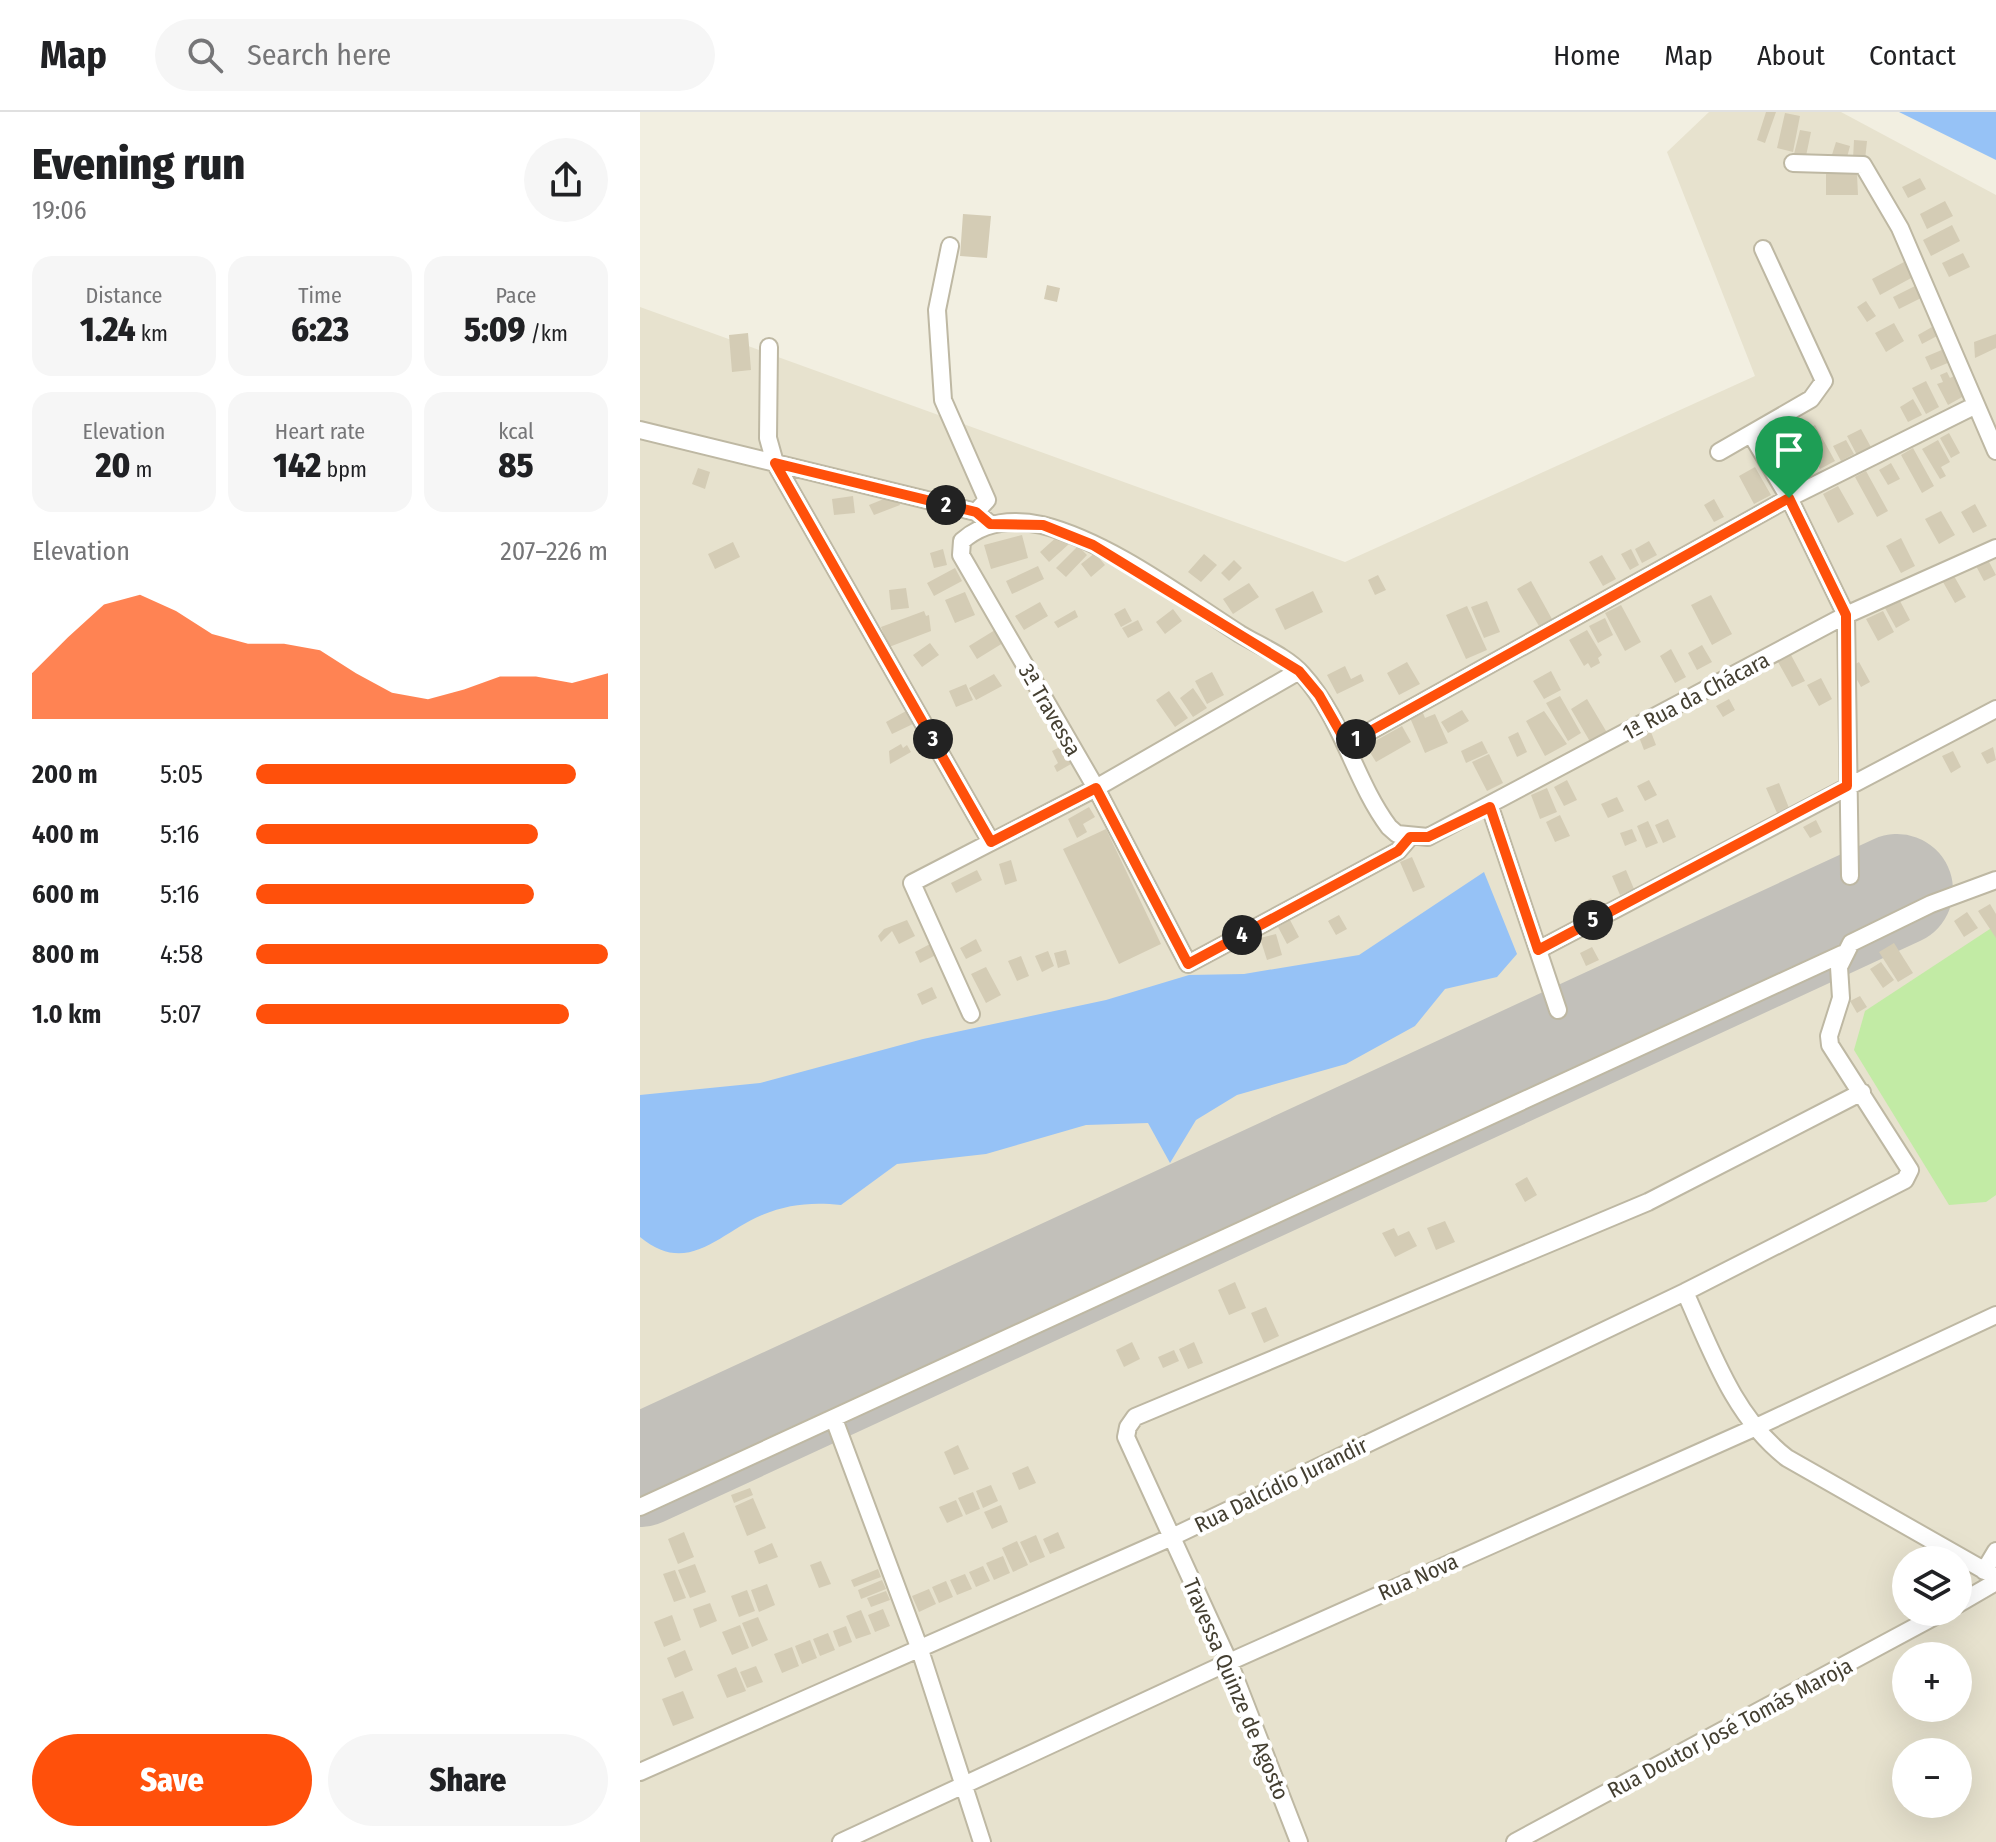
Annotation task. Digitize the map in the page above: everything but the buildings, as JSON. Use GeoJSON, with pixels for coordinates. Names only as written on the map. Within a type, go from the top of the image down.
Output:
{"type":"FeatureCollection","features":[{"type":"Feature","properties":{"kind":"street"},"geometry":{"type":"LineString","coordinates":[[1793,163],[1863,165],[1900,228],[1996,451]]}},
{"type":"Feature","properties":{"kind":"street"},"geometry":{"type":"LineString","coordinates":[[950,246],[937,310],[943,400],[987,500],[976,512]]}},
{"type":"Feature","properties":{"kind":"street"},"geometry":{"type":"LineString","coordinates":[[1719,452],[1811,399],[1824,381],[1763,249]]}},
{"type":"Feature","properties":{"kind":"street"},"geometry":{"type":"LineString","coordinates":[[769,347],[768,438],[775,463],[991,842]]}},
{"type":"Feature","properties":{"kind":"street"},"geometry":{"type":"LineString","coordinates":[[1347,744],[1789,498],[1976,405]]}},
{"type":"Feature","properties":{"kind":"street"},"geometry":{"type":"LineString","coordinates":[[640,430],[976,512],[990,524],[1043,525],[1093,545],[1299,671],[1319,695],[1347,744],[1384,820],[1404,836]]}},
{"type":"Feature","properties":{"kind":"street"},"geometry":{"type":"LineString","coordinates":[[1751,434],[1789,498],[1846,615],[1850,876]]}},
{"type":"Feature","properties":{"kind":"street","name":"3ª Travessa"},"geometry":{"type":"LineString","coordinates":[[990,524],[973,531],[962,541],[961,555],[1096,788],[1188,964],[1398,851],[1404,836]]}},
{"type":"Feature","properties":{"kind":"street","name":"1ª Rua da Chácara"},"geometry":{"type":"LineString","coordinates":[[1404,836],[1428,837],[1490,807],[1846,615],[1996,548]]}},
{"type":"Feature","properties":{"kind":"street"},"geometry":{"type":"LineString","coordinates":[[971,1014],[912,883],[1096,788],[1299,671]]}},
{"type":"Feature","properties":{"kind":"street"},"geometry":{"type":"LineString","coordinates":[[1538,950],[1996,709]]}},
{"type":"Feature","properties":{"kind":"street"},"geometry":{"type":"LineString","coordinates":[[1490,807],[1558,1010]]}},
{"type":"Feature","properties":{"kind":"street"},"geometry":{"type":"LineString","coordinates":[[640,1507],[1842,954],[1851,943],[1931,904],[1996,880]]}},
{"type":"Feature","properties":{"kind":"street"},"geometry":{"type":"LineString","coordinates":[[1842,954],[1841,998],[1829,1036],[1862,1092]]}},
{"type":"Feature","properties":{"kind":"street","name":"Rua Dalcídio Jurandir"},"geometry":{"type":"LineString","coordinates":[[640,1772],[1172,1537],[1685,1292],[1909,1175],[1862,1092]]}},
{"type":"Feature","properties":{"kind":"street","name":"Travessa Quinze de Agosto"},"geometry":{"type":"LineString","coordinates":[[1299,1842],[1229,1662],[1126,1437],[1135,1417],[1648,1202],[1862,1092]]}},
{"type":"Feature","properties":{"kind":"street"},"geometry":{"type":"LineString","coordinates":[[1685,1292],[1726,1383],[1754,1428],[1787,1458],[1992,1577]]}},
{"type":"Feature","properties":{"kind":"street","name":"Rua Nova"},"geometry":{"type":"LineString","coordinates":[[841,1842],[1229,1662],[1754,1428],[1996,1315]]}},
{"type":"Feature","properties":{"kind":"street"},"geometry":{"type":"LineString","coordinates":[[834,1419],[919,1647],[982,1842]]}},
{"type":"Feature","properties":{"kind":"street"},"geometry":{"type":"LineString","coordinates":[[1972,1593],[1992,1577],[1996,1551]]}},
{"type":"Feature","properties":{"kind":"street","name":"Rua Doutor José Tomás Maroja"},"geometry":{"type":"LineString","coordinates":[[1515,1842],[1917,1626]]}},
{"type":"Feature","properties":{"kind":"shaded area"},"geometry":{"type":"Polygon","coordinates":[[[1709,112],[1841,112],[1996,195],[1996,1842],[640,1842],[640,307],[1345,562],[1755,376],[1667,152],[1709,112]]]}},
{"type":"Feature","properties":{"kind":"green space"},"geometry":{"type":"Polygon","coordinates":[[[1996,925],[1996,1195],[1986,1202],[1949,1205],[1854,1050],[1865,1011],[1996,925]]]}},
{"type":"Feature","properties":{"kind":"water"},"geometry":{"type":"Polygon","coordinates":[[[1899,112],[1996,112],[1996,160],[1899,112]]]}},
{"type":"Feature","properties":{"kind":"water"},"geometry":{"type":"Polygon","coordinates":[[[1484,872],[1517,954],[1497,977],[1445,989],[1415,1026],[1346,1064],[1237,1095],[1196,1120],[1170,1163],[1148,1123],[1086,1125],[986,1154],[897,1164],[841,1205],[801,1205],[772,1211],[703,1248],[688,1252],[673,1253],[657,1248],[640,1237],[640,1095],[760,1083],[923,1039],[1106,1000],[1189,975],[1244,974],[1359,955],[1484,872]]]}},
{"type":"Feature","properties":{"kind":"runway"},"geometry":{"type":"LineString","coordinates":[[640,1471],[1897,890]]}},
{"type":"Feature","properties":{"kind":"route"},"geometry":{"type":"LineString","coordinates":[[775,463],[976,512],[990,524],[1016,522],[1043,525],[1093,545],[1149,576],[1299,671],[1319,695],[1347,744],[1789,498],[1846,615],[1847,786],[1538,950],[1490,807],[1428,837],[1410,837],[1398,851],[1188,964],[1096,788],[991,842],[775,463]]}}]}
